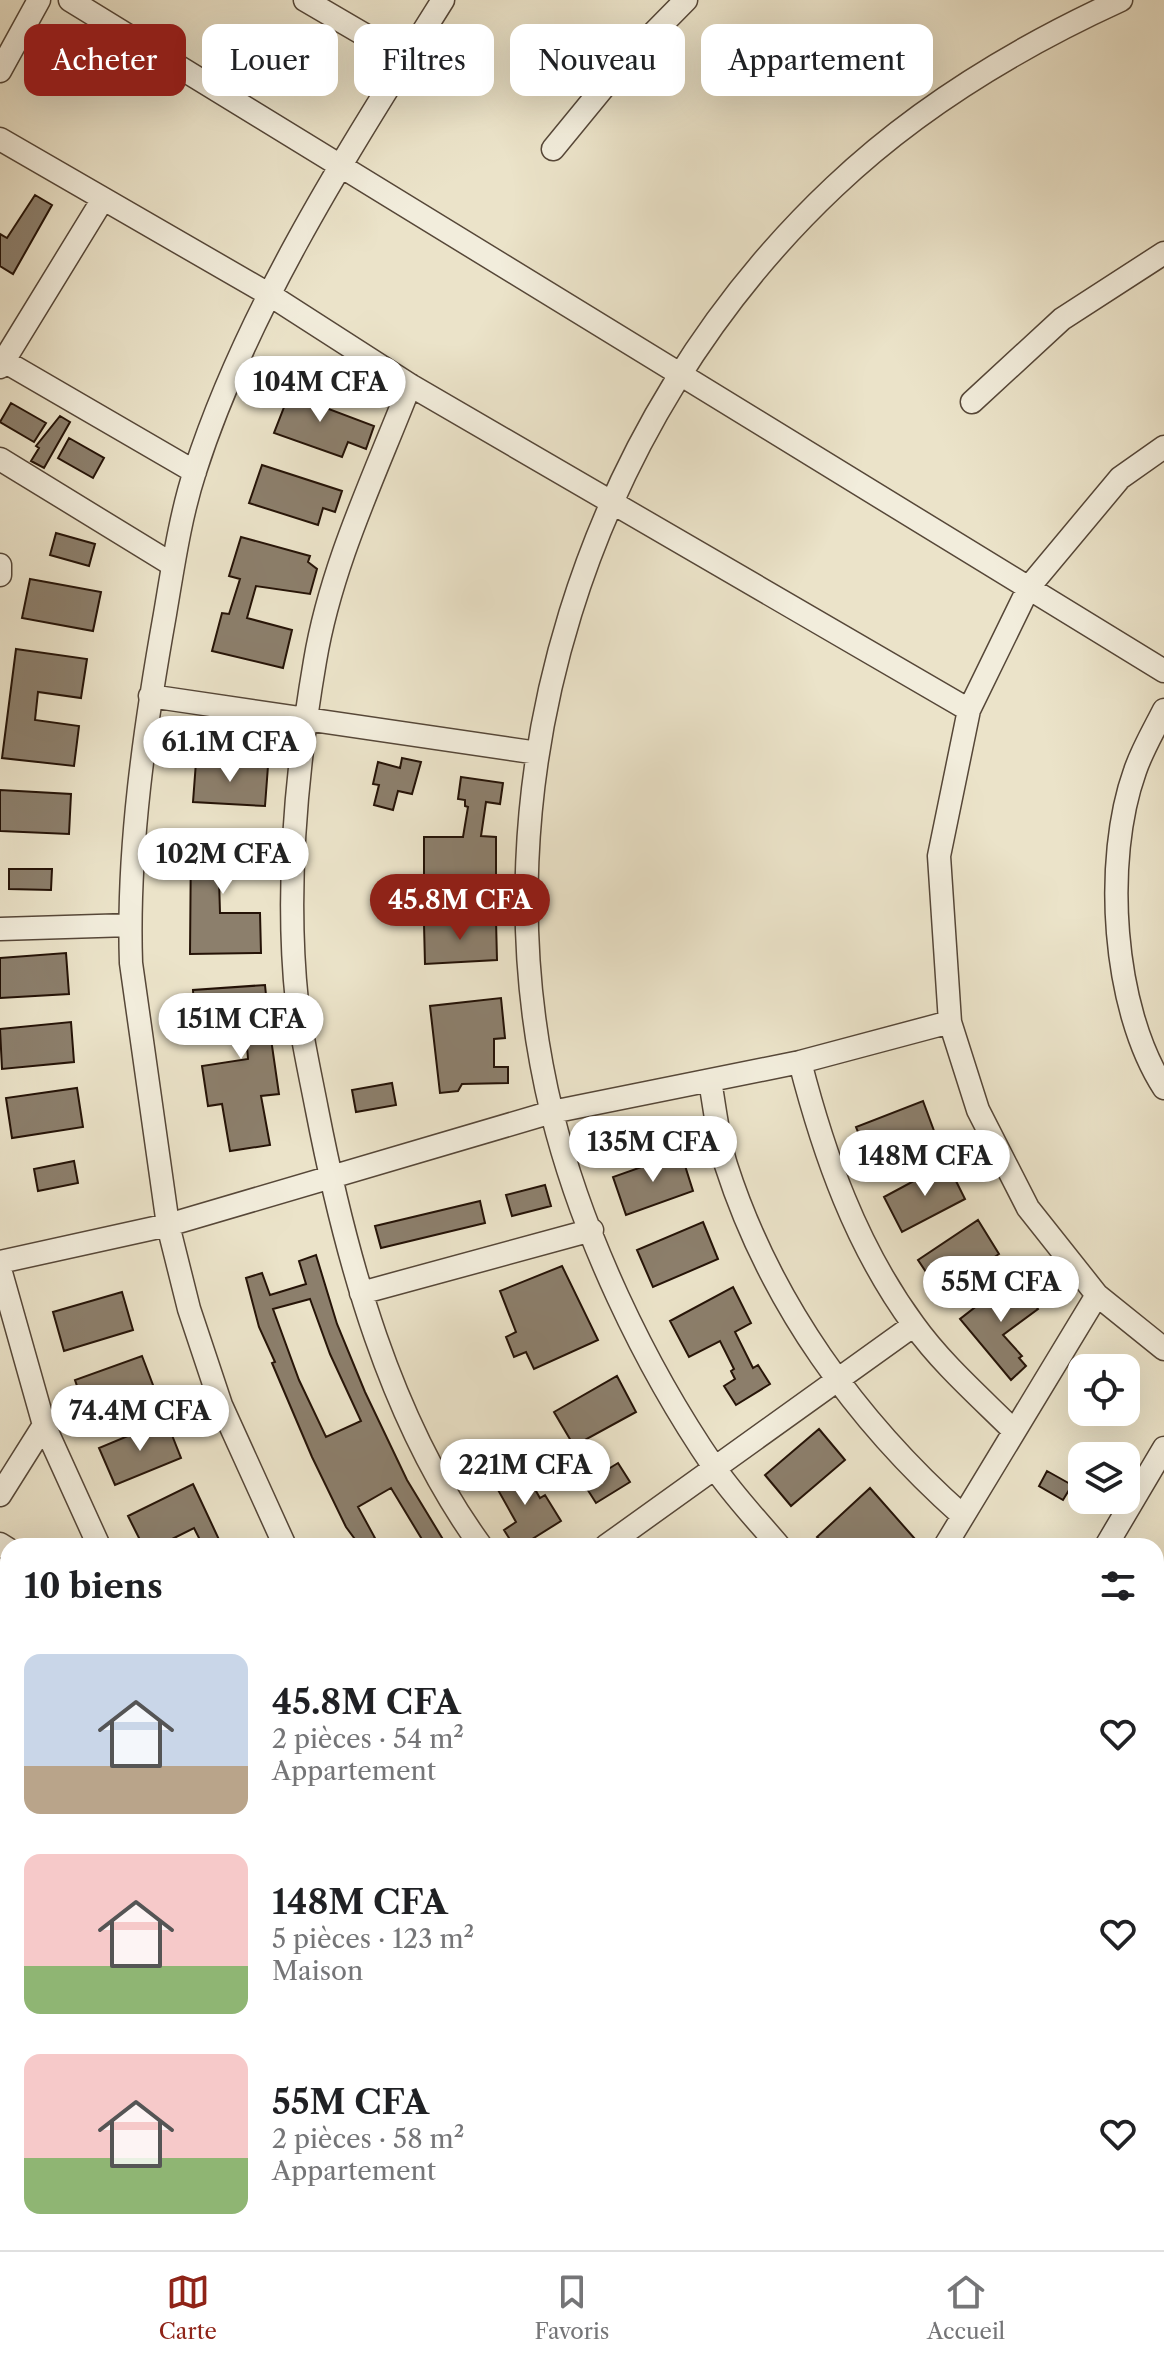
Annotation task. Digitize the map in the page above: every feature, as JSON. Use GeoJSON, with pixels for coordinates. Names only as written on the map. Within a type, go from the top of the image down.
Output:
{"type":"FeatureCollection","features":[{"type":"Feature","properties":{"kind":"street"},"geometry":{"type":"LineString","coordinates":[[0,71],[39,0]]}},
{"type":"Feature","properties":{"kind":"street"},"geometry":{"type":"LineString","coordinates":[[70,0],[1164,671]]}},
{"type":"Feature","properties":{"kind":"street"},"geometry":{"type":"LineString","coordinates":[[305,0],[354,29]]}},
{"type":"Feature","properties":{"kind":"street"},"geometry":{"type":"LineString","coordinates":[[428,24],[443,0]]}},
{"type":"Feature","properties":{"kind":"street"},"geometry":{"type":"LineString","coordinates":[[553,149],[621,66],[686,0]]}},
{"type":"Feature","properties":{"kind":"street"},"geometry":{"type":"LineString","coordinates":[[772,1538],[715,1469],[622,1309],[552,1112],[529,971],[527,839],[538,753],[557,657],[611,502],[680,373],[748,279],[834,186],[931,106],[1038,38],[1121,0]]}},
{"type":"Feature","properties":{"kind":"street"},"geometry":{"type":"LineString","coordinates":[[281,1538],[221,1405],[189,1309],[168,1225],[131,963],[130,925],[150,696],[173,565],[195,472],[270,295],[340,165],[383,96]]}},
{"type":"Feature","properties":{"kind":"street"},"geometry":{"type":"LineString","coordinates":[[0,139],[270,295],[410,385],[969,710]]}},
{"type":"Feature","properties":{"kind":"street"},"geometry":{"type":"LineString","coordinates":[[103,199],[2,364],[195,472]]}},
{"type":"Feature","properties":{"kind":"street"},"geometry":{"type":"LineString","coordinates":[[972,402],[1062,319],[1164,253]]}},
{"type":"Feature","properties":{"kind":"street"},"geometry":{"type":"LineString","coordinates":[[410,385],[341,559],[315,661],[297,793],[297,1002],[330,1177],[361,1293],[404,1410],[476,1538]]}},
{"type":"Feature","properties":{"kind":"street"},"geometry":{"type":"LineString","coordinates":[[1164,447],[1120,478],[1029,587],[969,710],[939,856],[950,1022],[978,1110],[1028,1208],[1097,1295],[1164,1349]]}},
{"type":"Feature","properties":{"kind":"street"},"geometry":{"type":"LineString","coordinates":[[0,459],[173,565]]}},
{"type":"Feature","properties":{"kind":"street"},"geometry":{"type":"LineString","coordinates":[[0,565],[0,575]]}},
{"type":"Feature","properties":{"kind":"street"},"geometry":{"type":"LineString","coordinates":[[150,696],[538,753]]}},
{"type":"Feature","properties":{"kind":"street"},"geometry":{"type":"LineString","coordinates":[[1164,710],[1134,772],[1115,873],[1122,975],[1154,1072],[1164,1088]]}},
{"type":"Feature","properties":{"kind":"street"},"geometry":{"type":"LineString","coordinates":[[0,929],[130,925]]}},
{"type":"Feature","properties":{"kind":"street"},"geometry":{"type":"LineString","coordinates":[[0,1262],[168,1225],[552,1112],[800,1062],[950,1022]]}},
{"type":"Feature","properties":{"kind":"street"},"geometry":{"type":"LineString","coordinates":[[800,1062],[837,1189],[914,1325],[1014,1431]]}},
{"type":"Feature","properties":{"kind":"street"},"geometry":{"type":"LineString","coordinates":[[710,1081],[725,1163],[757,1247],[796,1319],[883,1440],[963,1516]]}},
{"type":"Feature","properties":{"kind":"street"},"geometry":{"type":"LineString","coordinates":[[361,1293],[592,1230]]}},
{"type":"Feature","properties":{"kind":"street"},"geometry":{"type":"LineString","coordinates":[[0,1269],[44,1425],[95,1538]]}},
{"type":"Feature","properties":{"kind":"street"},"geometry":{"type":"LineString","coordinates":[[950,1538],[1097,1295]]}},
{"type":"Feature","properties":{"kind":"street"},"geometry":{"type":"LineString","coordinates":[[617,1538],[836,1377],[914,1325]]}},
{"type":"Feature","properties":{"kind":"street"},"geometry":{"type":"LineString","coordinates":[[0,1495],[44,1425]]}},
{"type":"Feature","properties":{"kind":"street"},"geometry":{"type":"LineString","coordinates":[[1111,1538],[1164,1448]]}},
{"type":"Feature","properties":{"kind":"building"},"geometry":{"type":"Polygon","coordinates":[[[35,195],[52,205],[13,274],[0,266],[0,234],[7,238],[35,195]]]}},
{"type":"Feature","properties":{"kind":"building"},"geometry":{"type":"Polygon","coordinates":[[[295,379],[316,388],[310,402],[374,426],[366,449],[348,442],[342,457],[274,433],[295,379]]]}},
{"type":"Feature","properties":{"kind":"building"},"geometry":{"type":"Polygon","coordinates":[[[11,403],[46,423],[34,442],[0,422],[11,403]]]}},
{"type":"Feature","properties":{"kind":"building"},"geometry":{"type":"Polygon","coordinates":[[[60,416],[70,422],[44,468],[31,461],[39,448],[36,446],[60,416]]]}},
{"type":"Feature","properties":{"kind":"building"},"geometry":{"type":"Polygon","coordinates":[[[69,438],[104,458],[93,478],[58,458],[69,438]]]}},
{"type":"Feature","properties":{"kind":"building"},"geometry":{"type":"Polygon","coordinates":[[[262,465],[342,491],[335,512],[323,508],[318,525],[249,503],[262,465]]]}},
{"type":"Feature","properties":{"kind":"building"},"geometry":{"type":"Polygon","coordinates":[[[56,533],[95,544],[89,566],[50,555],[56,533]]]}},
{"type":"Feature","properties":{"kind":"building"},"geometry":{"type":"Polygon","coordinates":[[[241,537],[310,556],[308,562],[317,569],[310,594],[256,586],[247,618],[292,630],[283,668],[212,651],[222,613],[229,614],[240,579],[229,576],[241,537]]]}},
{"type":"Feature","properties":{"kind":"building"},"geometry":{"type":"Polygon","coordinates":[[[30,579],[101,592],[93,631],[22,618],[30,579]]]}},
{"type":"Feature","properties":{"kind":"building"},"geometry":{"type":"Polygon","coordinates":[[[16,649],[87,659],[81,698],[38,692],[35,720],[79,726],[74,766],[2,758],[16,649]]]}},
{"type":"Feature","properties":{"kind":"building"},"geometry":{"type":"Polygon","coordinates":[[[402,758],[421,762],[412,794],[398,791],[393,810],[374,805],[379,785],[373,784],[378,762],[400,768],[402,758]]]}},
{"type":"Feature","properties":{"kind":"building"},"geometry":{"type":"Polygon","coordinates":[[[196,762],[268,766],[265,806],[193,802],[196,762]]]}},
{"type":"Feature","properties":{"kind":"building"},"geometry":{"type":"Polygon","coordinates":[[[461,777],[503,783],[500,804],[486,802],[481,836],[496,837],[496,877],[424,877],[424,837],[463,837],[468,807],[465,800],[458,799],[461,777]]]}},
{"type":"Feature","properties":{"kind":"building"},"geometry":{"type":"Polygon","coordinates":[[[0,790],[71,794],[69,834],[0,831],[0,790]]]}},
{"type":"Feature","properties":{"kind":"building"},"geometry":{"type":"Polygon","coordinates":[[[191,838],[263,839],[262,879],[219,878],[220,913],[260,913],[261,953],[190,954],[191,838]]]}},
{"type":"Feature","properties":{"kind":"building"},"geometry":{"type":"Polygon","coordinates":[[[9,869],[52,869],[51,890],[9,889],[9,869]]]}},
{"type":"Feature","properties":{"kind":"building"},"geometry":{"type":"Polygon","coordinates":[[[496,920],[497,960],[425,964],[424,924],[496,920]]]}},
{"type":"Feature","properties":{"kind":"building"},"geometry":{"type":"Polygon","coordinates":[[[66,953],[69,994],[0,998],[0,958],[66,953]]]}},
{"type":"Feature","properties":{"kind":"building"},"geometry":{"type":"Polygon","coordinates":[[[265,985],[267,1005],[279,1004],[280,1028],[272,1029],[271,1039],[279,1094],[261,1096],[270,1145],[230,1151],[222,1104],[208,1106],[202,1066],[248,1059],[245,1021],[217,1023],[217,1029],[195,1030],[193,990],[265,985]]]}},
{"type":"Feature","properties":{"kind":"building"},"geometry":{"type":"Polygon","coordinates":[[[501,998],[505,1038],[494,1039],[494,1067],[508,1067],[508,1083],[462,1084],[458,1091],[440,1093],[430,1006],[501,998]]]}},
{"type":"Feature","properties":{"kind":"building"},"geometry":{"type":"Polygon","coordinates":[[[71,1022],[74,1062],[2,1069],[0,1029],[71,1022]]]}},
{"type":"Feature","properties":{"kind":"building"},"geometry":{"type":"Polygon","coordinates":[[[392,1083],[396,1105],[356,1112],[352,1090],[392,1083]]]}},
{"type":"Feature","properties":{"kind":"building"},"geometry":{"type":"Polygon","coordinates":[[[77,1088],[83,1127],[12,1138],[6,1098],[77,1088]]]}},
{"type":"Feature","properties":{"kind":"building"},"geometry":{"type":"Polygon","coordinates":[[[923,1101],[937,1139],[871,1165],[856,1127],[923,1101]]]}},
{"type":"Feature","properties":{"kind":"building"},"geometry":{"type":"Polygon","coordinates":[[[681,1153],[693,1191],[626,1215],[613,1177],[681,1153]]]}},
{"type":"Feature","properties":{"kind":"building"},"geometry":{"type":"Polygon","coordinates":[[[74,1161],[78,1183],[38,1191],[34,1169],[74,1161]]]}},
{"type":"Feature","properties":{"kind":"building"},"geometry":{"type":"Polygon","coordinates":[[[947,1163],[965,1199],[902,1232],[884,1197],[947,1163]]]}},
{"type":"Feature","properties":{"kind":"building"},"geometry":{"type":"Polygon","coordinates":[[[545,1185],[551,1206],[512,1216],[506,1195],[545,1185]]]}},
{"type":"Feature","properties":{"kind":"building"},"geometry":{"type":"Polygon","coordinates":[[[480,1201],[485,1223],[381,1248],[375,1226],[480,1201]]]}},
{"type":"Feature","properties":{"kind":"building"},"geometry":{"type":"Polygon","coordinates":[[[978,1220],[999,1254],[940,1293],[918,1260],[978,1220]]]}},
{"type":"Feature","properties":{"kind":"building"},"geometry":{"type":"Polygon","coordinates":[[[703,1222],[718,1259],[653,1287],[637,1250],[703,1222]]]}},
{"type":"Feature","properties":{"kind":"building"},"geometry":{"type":"Polygon","coordinates":[[[316,1255],[337,1324],[365,1392],[407,1480],[442,1538],[421,1538],[391,1488],[358,1507],[375,1538],[354,1538],[346,1527],[272,1363],[275,1362],[259,1327],[246,1278],[262,1273],[270,1295],[306,1284],[299,1261],[316,1255]],[[310,1299],[273,1309],[299,1380],[326,1437],[361,1421],[330,1354],[310,1299]]]}},
{"type":"Feature","properties":{"kind":"building"},"geometry":{"type":"Polygon","coordinates":[[[562,1266],[598,1340],[534,1369],[526,1352],[514,1357],[506,1337],[516,1332],[500,1291],[562,1266]]]}},
{"type":"Feature","properties":{"kind":"building"},"geometry":{"type":"Polygon","coordinates":[[[1014,1277],[1038,1309],[1003,1335],[1022,1356],[1019,1358],[1026,1366],[1011,1380],[960,1319],[1014,1277]]]}},
{"type":"Feature","properties":{"kind":"building"},"geometry":{"type":"Polygon","coordinates":[[[733,1287],[751,1323],[735,1332],[753,1368],[758,1365],[770,1384],[736,1405],[724,1386],[735,1379],[731,1371],[734,1369],[720,1341],[689,1357],[670,1321],[733,1287]]]}},
{"type":"Feature","properties":{"kind":"building"},"geometry":{"type":"Polygon","coordinates":[[[122,1292],[133,1330],[64,1351],[53,1312],[122,1292]]]}},
{"type":"Feature","properties":{"kind":"building"},"geometry":{"type":"Polygon","coordinates":[[[142,1356],[156,1393],[88,1418],[75,1380],[142,1356]]]}},
{"type":"Feature","properties":{"kind":"building"},"geometry":{"type":"Polygon","coordinates":[[[617,1376],[636,1412],[574,1446],[554,1412],[617,1376]]]}},
{"type":"Feature","properties":{"kind":"building"},"geometry":{"type":"Polygon","coordinates":[[[166,1420],[181,1458],[115,1485],[99,1448],[166,1420]]]}},
{"type":"Feature","properties":{"kind":"building"},"geometry":{"type":"Polygon","coordinates":[[[819,1429],[845,1460],[791,1506],[765,1475],[819,1429]]]}},
{"type":"Feature","properties":{"kind":"building"},"geometry":{"type":"Polygon","coordinates":[[[618,1463],[630,1482],[596,1503],[584,1484],[618,1463]]]}},
{"type":"Feature","properties":{"kind":"building"},"geometry":{"type":"Polygon","coordinates":[[[521,1465],[540,1498],[545,1495],[561,1521],[534,1538],[509,1538],[504,1530],[516,1522],[493,1481],[521,1465]]]}},
{"type":"Feature","properties":{"kind":"building"},"geometry":{"type":"Polygon","coordinates":[[[1047,1471],[1068,1483],[1068,1492],[1063,1500],[1039,1486],[1047,1471]]]}},
{"type":"Feature","properties":{"kind":"building"},"geometry":{"type":"Polygon","coordinates":[[[193,1484],[218,1538],[199,1538],[194,1528],[174,1538],[139,1538],[128,1516],[193,1484]]]}},
{"type":"Feature","properties":{"kind":"building"},"geometry":{"type":"Polygon","coordinates":[[[870,1488],[914,1538],[818,1538],[870,1488]]]}}]}
